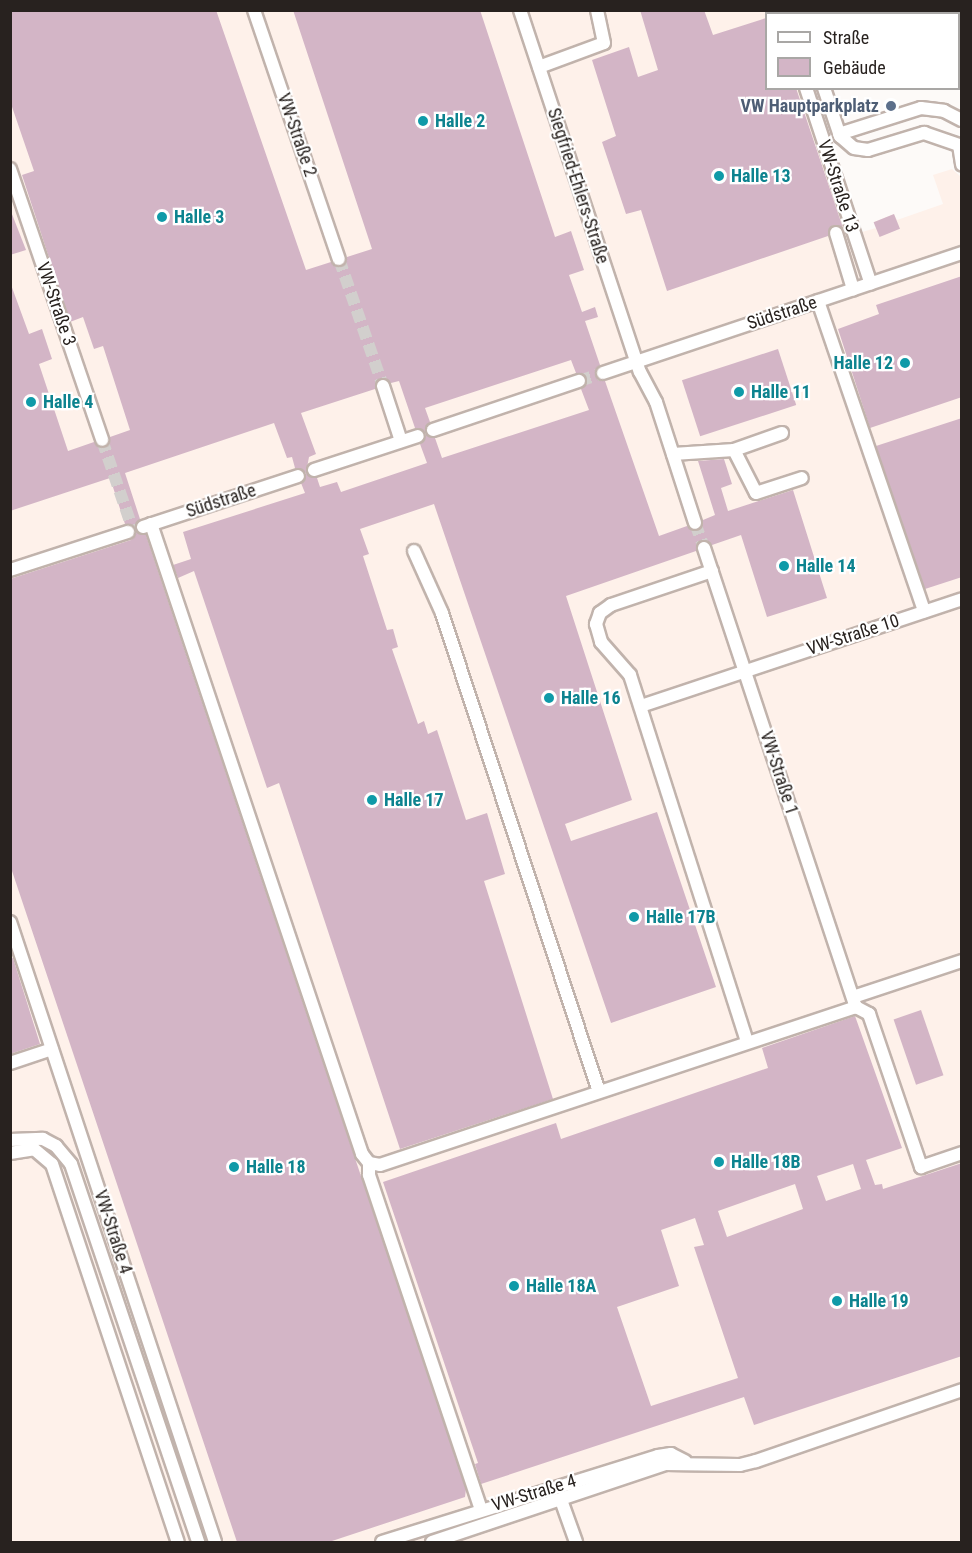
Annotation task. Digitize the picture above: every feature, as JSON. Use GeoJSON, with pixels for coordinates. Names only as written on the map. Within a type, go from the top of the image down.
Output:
{"type":"FeatureCollection","features":[{"type":"Feature","properties":{"kind":"street","name":"VW-Straße 2"},"geometry":{"type":"LineString","coordinates":[[254,10],[339,260]]}},
{"type":"Feature","properties":{"kind":"street","name":"Siegfried-Ehlers-Straße"},"geometry":{"type":"LineString","coordinates":[[520,10],[637,362]]}},
{"type":"Feature","properties":{"kind":"street"},"geometry":{"type":"LineString","coordinates":[[539,67],[604,43],[597,10]]}},
{"type":"Feature","properties":{"kind":"street","name":"VW-Straße 13"},"geometry":{"type":"LineString","coordinates":[[807,90],[871,284]]}},
{"type":"Feature","properties":{"kind":"street"},"geometry":{"type":"LineString","coordinates":[[825,90],[839,134],[848,144],[863,150],[924,133],[960,145],[962,165]]}},
{"type":"Feature","properties":{"kind":"street"},"geometry":{"type":"LineString","coordinates":[[839,134],[921,108],[944,111],[962,120]]}},
{"type":"Feature","properties":{"kind":"street","name":"VW-Straße 3"},"geometry":{"type":"LineString","coordinates":[[10,169],[102,440]]}},
{"type":"Feature","properties":{"kind":"street"},"geometry":{"type":"LineString","coordinates":[[836,233],[853,289]]}},
{"type":"Feature","properties":{"kind":"street","name":"Südstraße"},"geometry":{"type":"LineString","coordinates":[[603,373],[962,253]]}},
{"type":"Feature","properties":{"kind":"street"},"geometry":{"type":"LineString","coordinates":[[818,301],[924,612]]}},
{"type":"Feature","properties":{"kind":"street"},"geometry":{"type":"LineString","coordinates":[[637,362],[673,454],[695,522]]}},
{"type":"Feature","properties":{"kind":"street"},"geometry":{"type":"LineString","coordinates":[[433,430],[579,381]]}},
{"type":"Feature","properties":{"kind":"street"},"geometry":{"type":"LineString","coordinates":[[383,386],[401,441]]}},
{"type":"Feature","properties":{"kind":"street"},"geometry":{"type":"LineString","coordinates":[[673,454],[734,450],[782,433]]}},
{"type":"Feature","properties":{"kind":"street"},"geometry":{"type":"LineString","coordinates":[[314,470],[418,436]]}},
{"type":"Feature","properties":{"kind":"street"},"geometry":{"type":"LineString","coordinates":[[734,450],[756,493],[802,478]]}},
{"type":"Feature","properties":{"kind":"street","name":"Südstraße"},"geometry":{"type":"LineString","coordinates":[[298,476],[147,525],[362,1154],[369,1163]]}},
{"type":"Feature","properties":{"kind":"street"},"geometry":{"type":"LineString","coordinates":[[10,570],[128,532]]}},
{"type":"Feature","properties":{"kind":"street","name":"VW-Straße 1"},"geometry":{"type":"LineString","coordinates":[[704,548],[855,1002]]}},
{"type":"Feature","properties":{"kind":"street"},"geometry":{"type":"LineString","coordinates":[[414,550],[442,613],[599,1092]]}},
{"type":"Feature","properties":{"kind":"street"},"geometry":{"type":"LineString","coordinates":[[711,571],[610,605],[597,618],[601,642],[630,675],[641,706],[747,1042]]}},
{"type":"Feature","properties":{"kind":"street","name":"VW-Straße 10"},"geometry":{"type":"LineString","coordinates":[[641,706],[962,599]]}},
{"type":"Feature","properties":{"kind":"street","name":"VW-Straße 4"},"geometry":{"type":"LineString","coordinates":[[10,922],[215,1542]]}},
{"type":"Feature","properties":{"kind":"street"},"geometry":{"type":"LineString","coordinates":[[481,1509],[369,1175],[369,1163],[381,1165],[747,1042],[962,962]]}},
{"type":"Feature","properties":{"kind":"street"},"geometry":{"type":"LineString","coordinates":[[855,1002],[869,1014],[921,1167],[962,1153]]}},
{"type":"Feature","properties":{"kind":"street"},"geometry":{"type":"LineString","coordinates":[[10,1064],[52,1049]]}},
{"type":"Feature","properties":{"kind":"street","name":"VW-Straße 4"},"geometry":{"type":"LineString","coordinates":[[10,1140],[36,1138],[56,1146],[67,1157],[198,1542]]}},
{"type":"Feature","properties":{"kind":"street"},"geometry":{"type":"LineString","coordinates":[[10,1153],[34,1149],[52,1164],[178,1542]]}},
{"type":"Feature","properties":{"kind":"street"},"geometry":{"type":"LineString","coordinates":[[432,1542],[665,1464],[686,1462],[732,1466],[756,1461],[962,1390]]}},
{"type":"Feature","properties":{"kind":"street","name":"VW-Straße 4"},"geometry":{"type":"LineString","coordinates":[[382,1542],[481,1509],[657,1456],[671,1454],[686,1462]]}},
{"type":"Feature","properties":{"kind":"street"},"geometry":{"type":"LineString","coordinates":[[561,1500],[576,1542]]}},
{"type":"Feature","properties":{"kind":"shaded area"},"geometry":{"type":"Polygon","coordinates":[[[11,11],[788,11],[765,12],[765,90],[814,90],[862,232],[876,228],[874,222],[894,214],[897,220],[943,204],[933,175],[952,169],[961,177],[961,1542],[11,1542],[11,11]]]}},
{"type":"Feature","properties":{"kind":"building"},"geometry":{"type":"Polygon","coordinates":[[[10,10],[216,10],[306,270],[331,262],[341,267],[347,257],[372,249],[293,10],[480,10],[555,237],[571,231],[584,270],[569,275],[582,312],[595,307],[598,317],[585,321],[600,365],[595,375],[605,381],[659,536],[687,526],[698,531],[703,520],[715,515],[698,461],[724,459],[732,484],[721,488],[728,511],[793,490],[827,598],[767,617],[741,535],[712,545],[701,540],[696,551],[566,596],[632,800],[565,824],[571,841],[657,812],[716,987],[611,1023],[434,504],[360,529],[369,554],[363,556],[387,630],[393,629],[398,647],[392,649],[418,724],[424,721],[428,734],[437,730],[466,820],[487,813],[505,874],[484,881],[553,1099],[400,1149],[279,783],[267,788],[194,571],[178,578],[173,565],[191,559],[183,532],[305,493],[301,483],[306,473],[295,468],[292,457],[287,458],[274,423],[125,473],[140,519],[135,528],[125,524],[110,478],[10,511],[10,282],[29,334],[42,329],[52,359],[39,364],[68,451],[94,442],[104,448],[110,437],[130,430],[103,346],[94,349],[83,317],[70,322],[22,175],[34,171],[10,101],[10,10]],[[571,360],[425,408],[430,422],[425,432],[415,428],[399,381],[391,383],[380,378],[375,389],[301,413],[316,454],[309,457],[306,473],[317,478],[320,487],[337,482],[341,492],[427,463],[420,444],[426,434],[435,438],[442,458],[589,410],[581,389],[587,378],[576,373],[571,360]]]}},
{"type":"Feature","properties":{"kind":"building","name":"Halle 13"},"geometry":{"type":"Polygon","coordinates":[[[640,10],[704,10],[713,35],[765,18],[765,90],[797,90],[844,231],[833,225],[828,236],[667,291],[641,210],[626,214],[602,142],[616,136],[592,60],[629,47],[638,77],[658,70],[640,10]]]}},
{"type":"Feature","properties":{"kind":"building"},"geometry":{"type":"Polygon","coordinates":[[[10,209],[26,250],[10,255],[10,209]]]}},
{"type":"Feature","properties":{"kind":"building"},"geometry":{"type":"Polygon","coordinates":[[[894,214],[900,229],[880,237],[874,222],[894,214]]]}},
{"type":"Feature","properties":{"kind":"building","name":"Halle 12"},"geometry":{"type":"Polygon","coordinates":[[[962,276],[962,397],[870,428],[838,329],[879,314],[876,305],[962,276]]]}},
{"type":"Feature","properties":{"kind":"building","name":"Halle 11"},"geometry":{"type":"Polygon","coordinates":[[[778,349],[796,405],[700,436],[682,380],[778,349]]]}},
{"type":"Feature","properties":{"kind":"building"},"geometry":{"type":"Polygon","coordinates":[[[962,418],[962,577],[925,589],[876,446],[962,418]]]}},
{"type":"Feature","properties":{"kind":"building","name":"Halle 18"},"geometry":{"type":"Polygon","coordinates":[[[136,531],[146,535],[466,1489],[465,1497],[329,1542],[237,1542],[10,865],[10,579],[131,540],[136,531]]]}},
{"type":"Feature","properties":{"kind":"building"},"geometry":{"type":"Polygon","coordinates":[[[13,958],[40,1044],[10,1054],[10,959],[13,958]]]}},
{"type":"Feature","properties":{"kind":"building"},"geometry":{"type":"Polygon","coordinates":[[[921,1010],[943,1075],[916,1085],[894,1019],[921,1010]]]}},
{"type":"Feature","properties":{"kind":"building"},"geometry":{"type":"Polygon","coordinates":[[[855,1016],[902,1148],[866,1160],[875,1185],[882,1184],[883,1189],[962,1163],[962,1356],[754,1425],[744,1397],[481,1484],[475,1464],[478,1463],[383,1182],[556,1123],[561,1139],[768,1068],[762,1048],[855,1016]],[[853,1164],[817,1176],[826,1201],[861,1189],[853,1164]],[[795,1184],[718,1211],[727,1237],[803,1209],[795,1184]],[[695,1218],[661,1230],[679,1286],[617,1307],[651,1406],[738,1378],[694,1247],[704,1245],[695,1218]]]}},
{"type":"Feature","properties":{"kind":"tunnel"},"geometry":{"type":"LineString","coordinates":[[339,259],[383,386]]}},
{"type":"Feature","properties":{"kind":"tunnel"},"geometry":{"type":"LineString","coordinates":[[579,381],[603,373]]}},
{"type":"Feature","properties":{"kind":"tunnel"},"geometry":{"type":"LineString","coordinates":[[102,440],[133,530]]}},
{"type":"Feature","properties":{"kind":"tunnel"},"geometry":{"type":"LineString","coordinates":[[695,523],[704,548]]}},
{"type":"Feature","properties":{"kind":"place","name":"VW Hauptparkplatz"},"geometry":{"type":"Point","coordinates":[891,106]}},
{"type":"Feature","properties":{"kind":"place","name":"Halle 2"},"geometry":{"type":"Point","coordinates":[423,121]}},
{"type":"Feature","properties":{"kind":"place","name":"Halle 13"},"geometry":{"type":"Point","coordinates":[719,176]}},
{"type":"Feature","properties":{"kind":"place","name":"Halle 3"},"geometry":{"type":"Point","coordinates":[162,217]}},
{"type":"Feature","properties":{"kind":"place","name":"Halle 12"},"geometry":{"type":"Point","coordinates":[905,363]}},
{"type":"Feature","properties":{"kind":"place","name":"Halle 11"},"geometry":{"type":"Point","coordinates":[739,392]}},
{"type":"Feature","properties":{"kind":"place","name":"Halle 4"},"geometry":{"type":"Point","coordinates":[31,402]}},
{"type":"Feature","properties":{"kind":"place","name":"Halle 14"},"geometry":{"type":"Point","coordinates":[784,566]}},
{"type":"Feature","properties":{"kind":"place","name":"Halle 16"},"geometry":{"type":"Point","coordinates":[549,698]}},
{"type":"Feature","properties":{"kind":"place","name":"Halle 17"},"geometry":{"type":"Point","coordinates":[372,800]}},
{"type":"Feature","properties":{"kind":"place","name":"Halle 17B"},"geometry":{"type":"Point","coordinates":[634,917]}},
{"type":"Feature","properties":{"kind":"place","name":"Halle 18B"},"geometry":{"type":"Point","coordinates":[719,1162]}},
{"type":"Feature","properties":{"kind":"place","name":"Halle 18"},"geometry":{"type":"Point","coordinates":[234,1167]}},
{"type":"Feature","properties":{"kind":"place","name":"Halle 18A"},"geometry":{"type":"Point","coordinates":[514,1286]}},
{"type":"Feature","properties":{"kind":"place","name":"Halle 19"},"geometry":{"type":"Point","coordinates":[837,1301]}}]}
